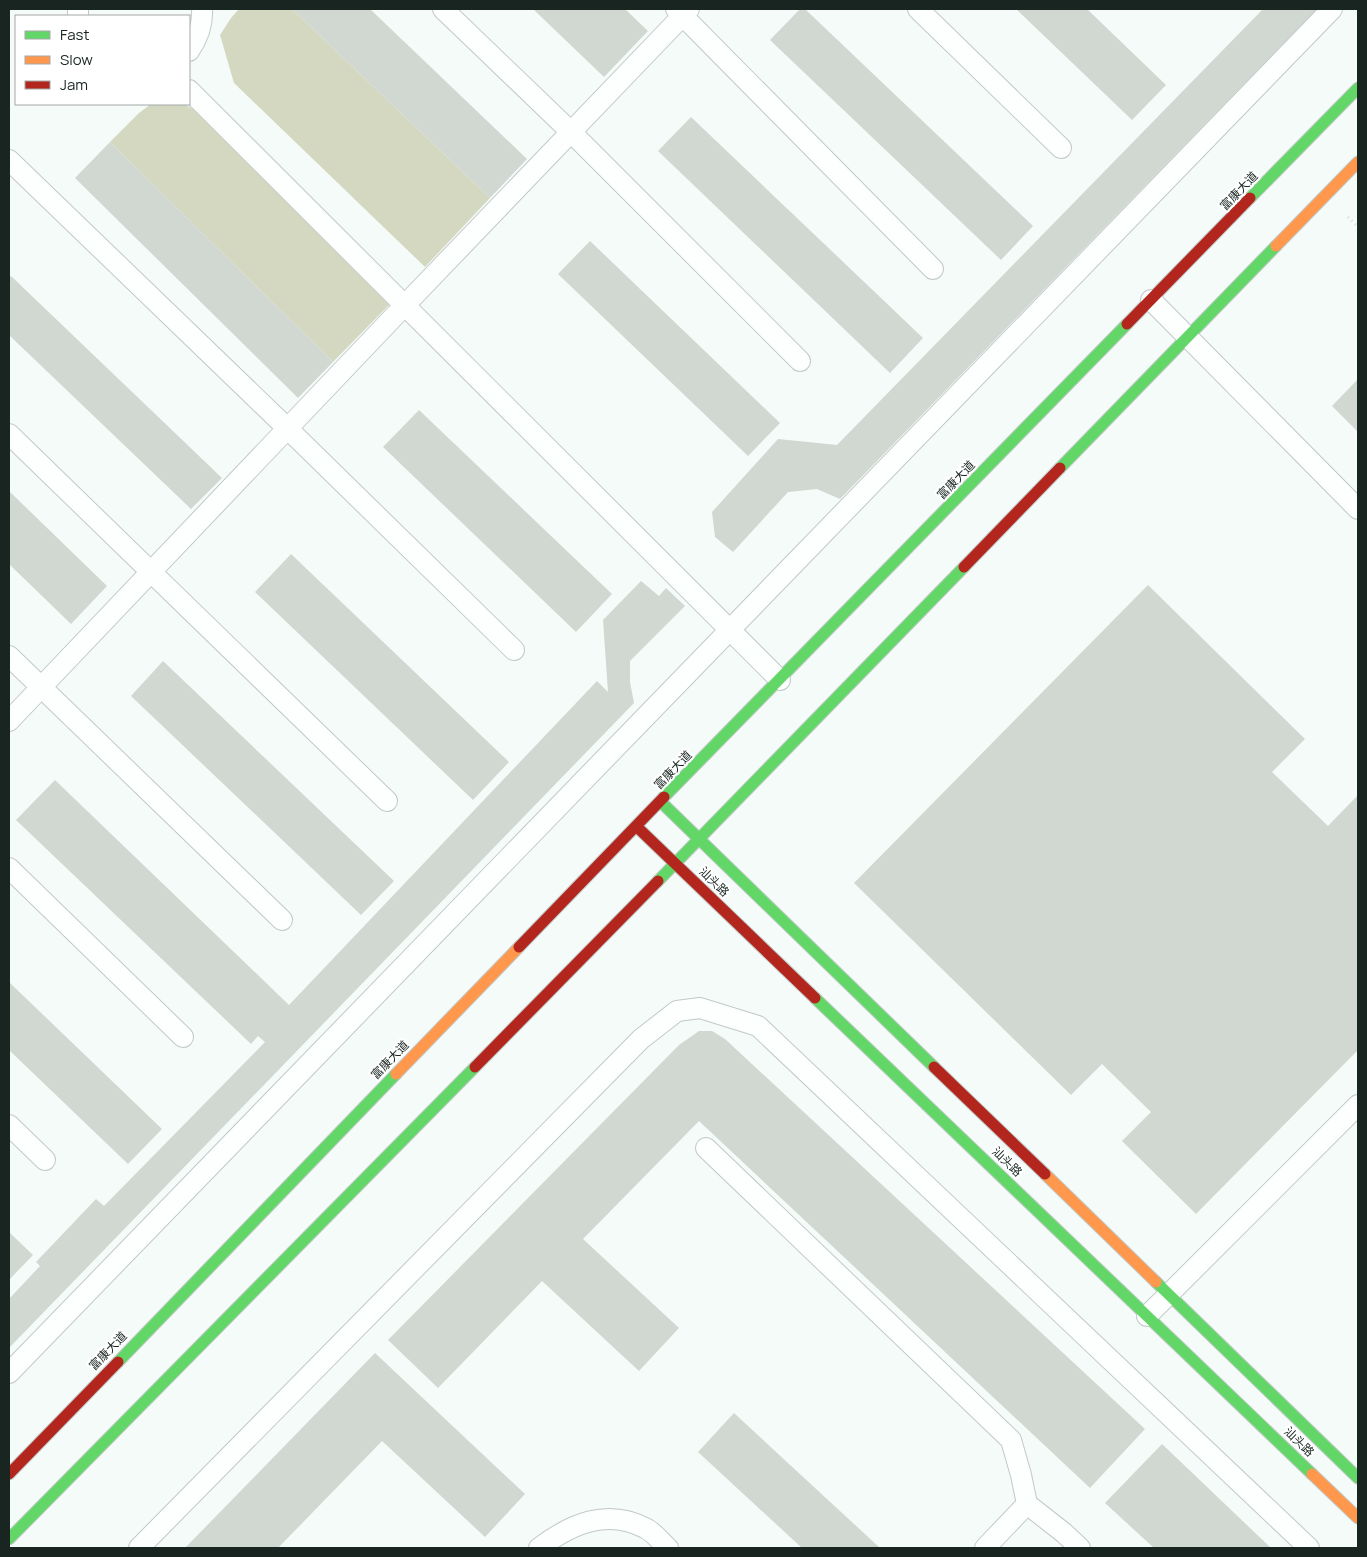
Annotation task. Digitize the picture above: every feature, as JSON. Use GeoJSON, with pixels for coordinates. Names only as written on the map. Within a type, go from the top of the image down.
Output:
{"type":"FeatureCollection","features":[{"type":"Feature","properties":{"kind":"street","name":"富康大道"},"geometry":{"type":"LineString","coordinates":[[9,1474],[636,826],[1358,88]]}},
{"type":"Feature","properties":{"kind":"street"},"geometry":{"type":"LineString","coordinates":[[9,1539],[700,839],[1358,162]]}},
{"type":"Feature","properties":{"kind":"street","name":"汕头路"},"geometry":{"type":"LineString","coordinates":[[661,802],[1358,1478]]}},
{"type":"Feature","properties":{"kind":"street","name":"汕头路"},"geometry":{"type":"LineString","coordinates":[[636,826],[1358,1518]]}},
{"type":"Feature","properties":{"kind":"lane"},"geometry":{"type":"LineString","coordinates":[[190,50],[197,40],[202,19],[202,9]]}},
{"type":"Feature","properties":{"kind":"lane"},"geometry":{"type":"LineString","coordinates":[[443,9],[571,132],[800,362]]}},
{"type":"Feature","properties":{"kind":"lane"},"geometry":{"type":"LineString","coordinates":[[918,9],[1061,148]]}},
{"type":"Feature","properties":{"kind":"lane"},"geometry":{"type":"LineString","coordinates":[[9,1373],[1332,9]]}},
{"type":"Feature","properties":{"kind":"lane"},"geometry":{"type":"LineString","coordinates":[[9,721],[571,132],[682,11],[933,269]]}},
{"type":"Feature","properties":{"kind":"lane"},"geometry":{"type":"LineString","coordinates":[[190,91],[780,680]]}},
{"type":"Feature","properties":{"kind":"lane"},"geometry":{"type":"LineString","coordinates":[[9,160],[514,650]]}},
{"type":"Feature","properties":{"kind":"lane"},"geometry":{"type":"LineString","coordinates":[[1151,300],[1358,509]]}},
{"type":"Feature","properties":{"kind":"lane"},"geometry":{"type":"LineString","coordinates":[[9,434],[387,801]]}},
{"type":"Feature","properties":{"kind":"lane"},"geometry":{"type":"LineString","coordinates":[[9,656],[282,920]]}},
{"type":"Feature","properties":{"kind":"lane"},"geometry":{"type":"LineString","coordinates":[[9,868],[183,1037]]}},
{"type":"Feature","properties":{"kind":"lane"},"geometry":{"type":"LineString","coordinates":[[139,1548],[641,1039],[676,1011],[700,1008],[758,1026],[1310,1548]]}},
{"type":"Feature","properties":{"kind":"lane"},"geometry":{"type":"LineString","coordinates":[[1148,1316],[1358,1105]]}},
{"type":"Feature","properties":{"kind":"lane"},"geometry":{"type":"LineString","coordinates":[[9,1125],[45,1160]]}},
{"type":"Feature","properties":{"kind":"lane"},"geometry":{"type":"LineString","coordinates":[[706,1148],[1011,1440],[1027,1504],[1080,1548]]}},
{"type":"Feature","properties":{"kind":"lane"},"geometry":{"type":"LineString","coordinates":[[985,1548],[1027,1504]]}},
{"type":"Feature","properties":{"kind":"lane"},"geometry":{"type":"LineString","coordinates":[[539,1548],[571,1527],[599,1519],[622,1518],[647,1528],[668,1548]]}},
{"type":"Feature","properties":{"kind":"green space"},"geometry":{"type":"Polygon","coordinates":[[[239,9],[292,9],[490,198],[425,267],[234,83],[220,35],[239,9]]]}},
{"type":"Feature","properties":{"kind":"green space"},"geometry":{"type":"Polygon","coordinates":[[[150,105],[186,105],[193,109],[389,305],[333,362],[110,142],[150,105]]]}},
{"type":"Feature","properties":{"kind":"building"},"geometry":{"type":"Polygon","coordinates":[[[292,9],[370,9],[527,159],[490,198],[292,9]]]}},
{"type":"Feature","properties":{"kind":"building"},"geometry":{"type":"Polygon","coordinates":[[[533,9],[625,9],[648,31],[604,77],[533,9]]]}},
{"type":"Feature","properties":{"kind":"building"},"geometry":{"type":"Polygon","coordinates":[[[800,9],[805,9],[1033,226],[1001,260],[770,40],[800,9]]]}},
{"type":"Feature","properties":{"kind":"building"},"geometry":{"type":"Polygon","coordinates":[[[1016,9],[1087,9],[1166,85],[1132,120],[1016,9]]]}},
{"type":"Feature","properties":{"kind":"building"},"geometry":{"type":"Polygon","coordinates":[[[1263,9],[1317,9],[840,499],[817,489],[788,492],[733,552],[715,537],[712,512],[778,439],[837,445],[1263,9]]]}},
{"type":"Feature","properties":{"kind":"building"},"geometry":{"type":"Polygon","coordinates":[[[691,117],[923,338],[890,373],[658,151],[691,117]]]}},
{"type":"Feature","properties":{"kind":"building"},"geometry":{"type":"Polygon","coordinates":[[[110,142],[333,362],[298,398],[75,178],[110,142]]]}},
{"type":"Feature","properties":{"kind":"building"},"geometry":{"type":"Polygon","coordinates":[[[590,241],[780,423],[748,456],[558,274],[590,241]]]}},
{"type":"Feature","properties":{"kind":"building"},"geometry":{"type":"Polygon","coordinates":[[[11,276],[222,478],[191,509],[9,335],[9,278],[11,276]]]}},
{"type":"Feature","properties":{"kind":"building"},"geometry":{"type":"Polygon","coordinates":[[[1358,379],[1358,432],[1332,406],[1358,379]]]}},
{"type":"Feature","properties":{"kind":"building"},"geometry":{"type":"Polygon","coordinates":[[[419,410],[612,594],[576,632],[383,447],[419,410]]]}},
{"type":"Feature","properties":{"kind":"building"},"geometry":{"type":"Polygon","coordinates":[[[9,491],[107,586],[71,624],[9,564],[9,491]]]}},
{"type":"Feature","properties":{"kind":"building"},"geometry":{"type":"Polygon","coordinates":[[[291,554],[509,762],[473,800],[255,592],[291,554]]]}},
{"type":"Feature","properties":{"kind":"building"},"geometry":{"type":"Polygon","coordinates":[[[641,581],[659,596],[666,588],[685,606],[630,661],[630,682],[634,703],[9,1348],[9,1299],[40,1266],[36,1262],[96,1199],[104,1206],[265,1042],[258,1036],[251,1044],[16,820],[55,780],[289,1005],[597,681],[608,692],[603,620],[641,581]]]}},
{"type":"Feature","properties":{"kind":"building"},"geometry":{"type":"Polygon","coordinates":[[[1148,585],[1305,739],[1272,772],[1328,826],[1358,795],[1358,1050],[1196,1214],[1122,1141],[1151,1112],[1102,1064],[1071,1095],[854,883],[1148,585]]]}},
{"type":"Feature","properties":{"kind":"building"},"geometry":{"type":"Polygon","coordinates":[[[163,661],[394,881],[361,915],[131,696],[163,661]]]}},
{"type":"Feature","properties":{"kind":"building"},"geometry":{"type":"Polygon","coordinates":[[[9,982],[162,1129],[128,1164],[9,1050],[9,982]]]}},
{"type":"Feature","properties":{"kind":"building"},"geometry":{"type":"Polygon","coordinates":[[[699,1031],[712,1031],[725,1039],[1145,1429],[1090,1488],[699,1121],[583,1239],[679,1328],[639,1371],[542,1281],[438,1388],[388,1340],[679,1045],[699,1031]]]}},
{"type":"Feature","properties":{"kind":"building"},"geometry":{"type":"Polygon","coordinates":[[[9,1232],[33,1255],[9,1280],[9,1232]]]}},
{"type":"Feature","properties":{"kind":"building"},"geometry":{"type":"Polygon","coordinates":[[[375,1353],[525,1494],[485,1537],[382,1441],[278,1548],[185,1548],[375,1353]]]}},
{"type":"Feature","properties":{"kind":"building"},"geometry":{"type":"Polygon","coordinates":[[[734,1413],[880,1548],[802,1548],[698,1452],[734,1413]]]}},
{"type":"Feature","properties":{"kind":"building"},"geometry":{"type":"Polygon","coordinates":[[[1162,1444],[1271,1548],[1154,1548],[1105,1503],[1162,1444]]]}},
{"type":"Feature","properties":{"kind":"traffic: fast"},"geometry":{"type":"LineString","coordinates":[[1250,198],[1358,88]]}},
{"type":"Feature","properties":{"kind":"traffic: fast"},"geometry":{"type":"LineString","coordinates":[[1060,468],[1276,246]]}},
{"type":"Feature","properties":{"kind":"traffic: fast"},"geometry":{"type":"LineString","coordinates":[[664,797],[1127,324]]}},
{"type":"Feature","properties":{"kind":"traffic: fast"},"geometry":{"type":"LineString","coordinates":[[658,881],[964,567]]}},
{"type":"Feature","properties":{"kind":"traffic: fast"},"geometry":{"type":"LineString","coordinates":[[661,802],[934,1067]]}},
{"type":"Feature","properties":{"kind":"traffic: fast"},"geometry":{"type":"LineString","coordinates":[[815,998],[1312,1474]]}},
{"type":"Feature","properties":{"kind":"traffic: fast"},"geometry":{"type":"LineString","coordinates":[[9,1539],[475,1067]]}},
{"type":"Feature","properties":{"kind":"traffic: fast"},"geometry":{"type":"LineString","coordinates":[[118,1362],[396,1074]]}},
{"type":"Feature","properties":{"kind":"traffic: fast"},"geometry":{"type":"LineString","coordinates":[[1156,1282],[1358,1478]]}},
{"type":"Feature","properties":{"kind":"traffic: slow"},"geometry":{"type":"LineString","coordinates":[[1276,246],[1358,162]]}},
{"type":"Feature","properties":{"kind":"traffic: slow"},"geometry":{"type":"LineString","coordinates":[[396,1074],[519,947]]}},
{"type":"Feature","properties":{"kind":"traffic: slow"},"geometry":{"type":"LineString","coordinates":[[1045,1174],[1156,1282]]}},
{"type":"Feature","properties":{"kind":"traffic: slow"},"geometry":{"type":"LineString","coordinates":[[1312,1474],[1358,1518]]}},
{"type":"Feature","properties":{"kind":"traffic: jam"},"geometry":{"type":"LineString","coordinates":[[1127,324],[1250,198]]}},
{"type":"Feature","properties":{"kind":"traffic: jam"},"geometry":{"type":"LineString","coordinates":[[964,567],[1060,468]]}},
{"type":"Feature","properties":{"kind":"traffic: jam"},"geometry":{"type":"LineString","coordinates":[[519,947],[664,797]]}},
{"type":"Feature","properties":{"kind":"traffic: jam"},"geometry":{"type":"LineString","coordinates":[[636,826],[815,998]]}},
{"type":"Feature","properties":{"kind":"traffic: jam"},"geometry":{"type":"LineString","coordinates":[[475,1067],[658,881]]}},
{"type":"Feature","properties":{"kind":"traffic: jam"},"geometry":{"type":"LineString","coordinates":[[934,1067],[1045,1174]]}},
{"type":"Feature","properties":{"kind":"traffic: jam"},"geometry":{"type":"LineString","coordinates":[[9,1474],[118,1362]]}}]}
